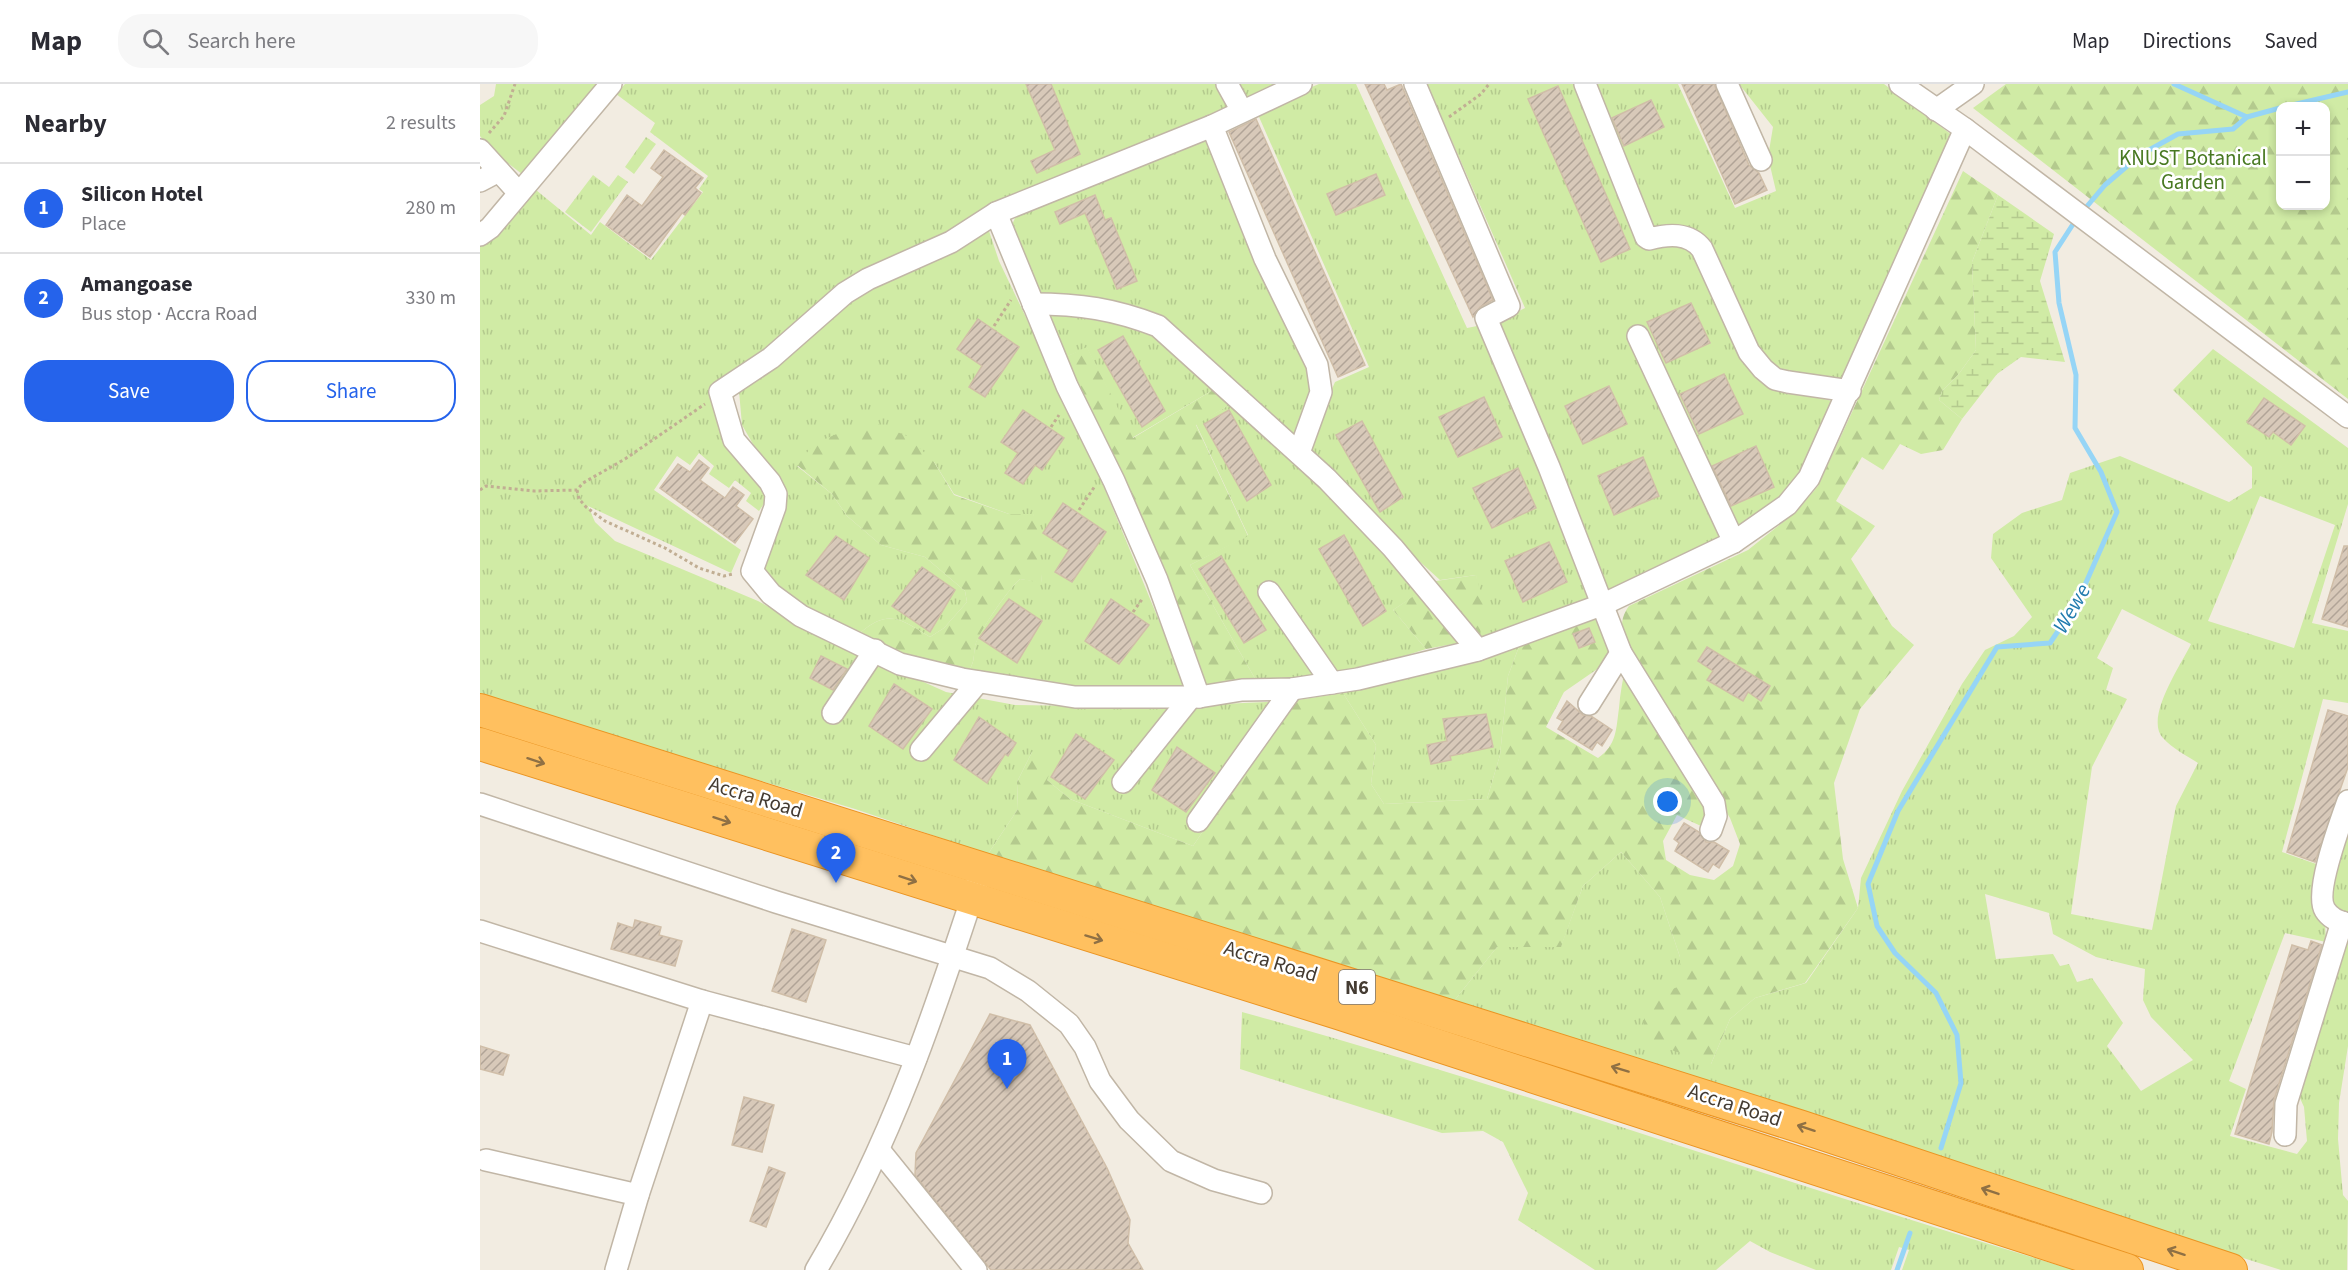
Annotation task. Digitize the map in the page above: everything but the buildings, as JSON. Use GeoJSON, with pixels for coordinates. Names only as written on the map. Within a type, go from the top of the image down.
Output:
{"type":"FeatureCollection","features":[{"type":"Feature","properties":{"kind":"highway","name":"Accra Road"},"geometry":{"type":"LineString","coordinates":[[480,710],[981,870],[1802,1126],[2231,1270]]}},
{"type":"Feature","properties":{"kind":"highway","name":"Accra Road"},"geometry":{"type":"LineString","coordinates":[[480,744],[1338,1013],[2115,1267]]}},
{"type":"Feature","properties":{"kind":"street"},"geometry":{"type":"LineString","coordinates":[[480,235],[490,228],[611,84]]}},
{"type":"Feature","properties":{"kind":"street"},"geometry":{"type":"LineString","coordinates":[[1227,84],[1242,111]]}},
{"type":"Feature","properties":{"kind":"street"},"geometry":{"type":"LineString","coordinates":[[1301,84],[1212,126],[996,213],[951,242],[889,269],[845,293],[771,358],[720,392],[734,440],[771,482],[776,494],[775,507],[752,572],[771,594],[801,616],[900,664],[978,682],[1075,697],[1195,697],[1242,690],[1292,689],[1332,683],[1403,669],[1478,650],[1604,604],[1734,542],[1787,505],[1809,478],[1850,391],[1965,129]]}},
{"type":"Feature","properties":{"kind":"street"},"geometry":{"type":"LineString","coordinates":[[1415,84],[1509,306],[1486,318],[1622,653],[1714,802],[1716,816],[1711,830]]}},
{"type":"Feature","properties":{"kind":"street"},"geometry":{"type":"LineString","coordinates":[[1585,84],[1646,237],[1649,239],[1676,235],[1695,240],[1702,249],[1749,352],[1775,379],[1850,391]]}},
{"type":"Feature","properties":{"kind":"street"},"geometry":{"type":"LineString","coordinates":[[1727,84],[1761,160]]}},
{"type":"Feature","properties":{"kind":"street"},"geometry":{"type":"LineString","coordinates":[[1900,84],[1965,129],[2088,224],[2348,417]]}},
{"type":"Feature","properties":{"kind":"street"},"geometry":{"type":"LineString","coordinates":[[1936,110],[1973,84]]}},
{"type":"Feature","properties":{"kind":"street"},"geometry":{"type":"LineString","coordinates":[[1212,126],[1265,259],[1317,365],[1321,392],[1299,453]]}},
{"type":"Feature","properties":{"kind":"street"},"geometry":{"type":"LineString","coordinates":[[483,143],[499,171],[519,193]]}},
{"type":"Feature","properties":{"kind":"street"},"geometry":{"type":"LineString","coordinates":[[480,181],[499,171]]}},
{"type":"Feature","properties":{"kind":"street"},"geometry":{"type":"LineString","coordinates":[[996,213],[1067,386],[1108,468],[1159,584],[1195,697]]}},
{"type":"Feature","properties":{"kind":"street"},"geometry":{"type":"LineString","coordinates":[[1033,304],[1076,304],[1124,313],[1158,326],[1299,453],[1394,549],[1478,650]]}},
{"type":"Feature","properties":{"kind":"street"},"geometry":{"type":"LineString","coordinates":[[1638,336],[1734,542]]}},
{"type":"Feature","properties":{"kind":"street"},"geometry":{"type":"LineString","coordinates":[[1269,592],[1332,683]]}},
{"type":"Feature","properties":{"kind":"street"},"geometry":{"type":"LineString","coordinates":[[833,713],[875,650]]}},
{"type":"Feature","properties":{"kind":"street"},"geometry":{"type":"LineString","coordinates":[[1589,704],[1622,653]]}},
{"type":"Feature","properties":{"kind":"street"},"geometry":{"type":"LineString","coordinates":[[921,750],[978,682]]}},
{"type":"Feature","properties":{"kind":"street"},"geometry":{"type":"LineString","coordinates":[[1198,821],[1292,689]]}},
{"type":"Feature","properties":{"kind":"street"},"geometry":{"type":"LineString","coordinates":[[1123,782],[1195,697]]}},
{"type":"Feature","properties":{"kind":"street"},"geometry":{"type":"LineString","coordinates":[[2285,1135],[2286,1104],[2345,923],[2324,909],[2322,898],[2330,856],[2348,801]]}},
{"type":"Feature","properties":{"kind":"street"},"geometry":{"type":"LineString","coordinates":[[480,804],[950,958],[990,968],[1028,991],[1069,1024],[1085,1047],[1100,1081],[1117,1105],[1171,1161],[1214,1180],[1261,1193]]}},
{"type":"Feature","properties":{"kind":"street"},"geometry":{"type":"LineString","coordinates":[[816,1270],[880,1151],[916,1058],[981,870]]}},
{"type":"Feature","properties":{"kind":"street"},"geometry":{"type":"LineString","coordinates":[[480,931],[702,1001],[916,1058]]}},
{"type":"Feature","properties":{"kind":"street"},"geometry":{"type":"LineString","coordinates":[[616,1270],[638,1195],[702,1001]]}},
{"type":"Feature","properties":{"kind":"street"},"geometry":{"type":"LineString","coordinates":[[880,1151],[976,1270]]}},
{"type":"Feature","properties":{"kind":"street"},"geometry":{"type":"LineString","coordinates":[[486,1160],[638,1195]]}},
{"type":"Feature","properties":{"kind":"path"},"geometry":{"type":"LineString","coordinates":[[483,143],[504,116],[515,84]]}},
{"type":"Feature","properties":{"kind":"path"},"geometry":{"type":"LineString","coordinates":[[1433,128],[1481,94],[1490,84]]}},
{"type":"Feature","properties":{"kind":"path"},"geometry":{"type":"LineString","coordinates":[[994,326],[1024,282]]}},
{"type":"Feature","properties":{"kind":"path"},"geometry":{"type":"LineString","coordinates":[[720,392],[687,417],[584,483],[578,490],[579,499],[605,521],[665,548],[699,568],[724,576],[752,572]]}},
{"type":"Feature","properties":{"kind":"path"},"geometry":{"type":"LineString","coordinates":[[1079,510],[1108,468]]}},
{"type":"Feature","properties":{"kind":"path"},"geometry":{"type":"LineString","coordinates":[[480,490],[486,486],[534,490],[578,490]]}},
{"type":"Feature","properties":{"kind":"green space"},"geometry":{"type":"Polygon","coordinates":[[[496,84],[597,84],[522,174],[491,150],[480,136],[480,105],[494,96],[496,84]]]}},
{"type":"Feature","properties":{"kind":"green space"},"geometry":{"type":"Polygon","coordinates":[[[625,84],[1220,84],[1232,105],[1037,187],[864,276],[714,392],[769,496],[759,511],[746,501],[751,493],[735,480],[729,488],[709,474],[714,466],[699,453],[690,465],[677,456],[654,490],[741,550],[731,573],[588,506],[595,522],[615,541],[758,601],[821,636],[946,692],[1015,705],[1154,707],[1291,701],[1193,846],[1070,799],[1047,780],[1032,752],[1017,782],[1018,809],[988,854],[855,809],[480,697],[480,244],[518,211],[536,190],[591,235],[600,222],[651,260],[703,192],[699,189],[708,176],[650,132],[655,123],[616,94],[625,84]]]}},
{"type":"Feature","properties":{"kind":"green space"},"geometry":{"type":"Polygon","coordinates":[[[1233,84],[1281,84],[1243,100],[1233,84]]]}},
{"type":"Feature","properties":{"kind":"green space"},"geometry":{"type":"Polygon","coordinates":[[[1319,84],[1356,84],[1467,328],[1497,322],[1525,308],[1427,84],[1678,84],[1735,208],[1776,191],[1768,157],[1773,127],[1739,84],[1884,84],[1952,135],[1844,380],[1778,373],[1759,355],[1705,246],[1675,245],[1688,247],[1771,386],[1836,402],[1799,481],[1788,496],[1742,527],[1598,598],[1480,639],[1476,575],[1440,580],[1303,455],[1335,382],[1369,367],[1256,110],[1319,84]]]}},
{"type":"Feature","properties":{"kind":"green space","name":"KNUST Botanical Garden"},"geometry":{"type":"Polygon","coordinates":[[[2006,84],[2348,84],[2348,399],[1973,108],[2006,84]]]}},
{"type":"Feature","properties":{"kind":"green space"},"geometry":{"type":"Polygon","coordinates":[[[1210,134],[1315,379],[1298,450],[1176,338],[1037,298],[1010,229],[1016,216],[1210,134]]]}},
{"type":"Feature","properties":{"kind":"green space"},"geometry":{"type":"Polygon","coordinates":[[[646,137],[656,144],[634,174],[625,167],[646,137]]]}},
{"type":"Feature","properties":{"kind":"green space"},"geometry":{"type":"Polygon","coordinates":[[[1963,171],[1998,195],[1972,262],[1976,350],[1958,375],[1942,391],[1939,400],[1962,419],[1943,450],[1921,454],[1900,444],[1883,470],[1862,457],[1836,501],[1875,526],[1851,559],[1892,626],[1914,645],[1860,709],[1834,783],[1843,859],[1858,908],[1805,983],[1755,998],[1730,1019],[1711,1064],[1643,1040],[1645,1000],[1680,986],[1680,957],[1660,897],[1621,852],[1583,886],[1561,947],[1497,947],[1450,1006],[988,854],[1018,809],[1017,782],[1032,752],[1039,752],[1053,764],[1047,780],[1070,799],[1193,846],[1291,701],[1343,693],[1376,745],[1371,784],[1384,804],[1487,799],[1500,755],[1508,676],[1520,644],[1601,614],[1610,646],[1606,663],[1564,692],[1546,727],[1598,758],[1609,748],[1614,736],[1626,664],[1709,813],[1701,826],[1677,815],[1663,841],[1666,860],[1690,875],[1714,880],[1733,866],[1740,844],[1730,818],[1629,653],[1623,635],[1622,623],[1625,612],[1629,606],[1748,550],[1797,511],[1818,486],[1963,171]]]}},
{"type":"Feature","properties":{"kind":"green space"},"geometry":{"type":"Polygon","coordinates":[[[593,175],[609,187],[618,175],[628,182],[591,232],[565,212],[593,175]]]}},
{"type":"Feature","properties":{"kind":"green space"},"geometry":{"type":"Polygon","coordinates":[[[1998,195],[2054,234],[2040,281],[2065,362],[2021,357],[1997,374],[1962,419],[1939,400],[1942,391],[1958,375],[1976,350],[1972,262],[1998,195]]]}},
{"type":"Feature","properties":{"kind":"green space"},"geometry":{"type":"Polygon","coordinates":[[[988,228],[999,261],[1085,441],[1188,691],[1085,693],[968,673],[973,662],[977,640],[1009,591],[1020,579],[1042,582],[1033,514],[1009,514],[954,494],[934,462],[797,466],[832,494],[847,516],[881,545],[925,557],[965,591],[967,602],[944,628],[930,637],[896,619],[880,620],[861,632],[787,599],[760,570],[778,529],[782,508],[761,458],[742,425],[739,391],[856,292],[988,228]]]}},
{"type":"Feature","properties":{"kind":"green space"},"geometry":{"type":"Polygon","coordinates":[[[1041,308],[1121,316],[1167,342],[1213,390],[1132,438],[1087,348],[1063,358],[1041,308]]]}},
{"type":"Feature","properties":{"kind":"green space"},"geometry":{"type":"Polygon","coordinates":[[[1087,347],[1133,438],[1213,390],[1229,405],[1196,425],[1248,536],[1190,565],[1257,682],[1203,687],[1063,358],[1087,347]]]}},
{"type":"Feature","properties":{"kind":"green space"},"geometry":{"type":"Polygon","coordinates":[[[2213,349],[2348,448],[2348,504],[2312,623],[2348,631],[2348,703],[2323,699],[2282,852],[2322,866],[2326,942],[2285,933],[2229,1081],[2246,1089],[2230,1136],[2297,1154],[2307,1141],[2304,1107],[2295,1087],[2348,932],[2348,1046],[2339,1103],[2338,1139],[2343,1195],[2348,1201],[2347,1270],[2281,1270],[1450,1006],[1497,947],[1561,946],[1583,886],[1621,852],[1660,897],[1680,957],[1680,986],[1711,1064],[1730,1019],[1755,998],[1806,983],[1858,908],[1861,878],[1902,791],[1962,684],[1985,650],[2014,636],[2032,617],[1991,558],[1993,534],[2022,513],[2062,500],[2070,473],[2120,456],[2229,502],[2252,488],[2252,467],[2173,390],[2213,349]],[[2260,496],[2208,621],[2294,648],[2335,525],[2260,496]],[[2122,609],[2097,658],[2113,668],[2106,690],[2127,699],[2092,767],[2071,914],[2152,930],[2176,806],[2198,763],[2167,742],[2158,729],[2158,718],[2166,691],[2191,644],[2122,609]],[[1985,894],[1996,959],[2053,954],[2060,966],[2069,964],[2077,982],[2092,978],[2123,1023],[2107,1046],[2141,1091],[2193,1060],[2151,1017],[2143,1000],[2145,969],[2096,957],[2053,934],[2049,913],[1985,894]]]}},
{"type":"Feature","properties":{"kind":"green space"},"geometry":{"type":"Polygon","coordinates":[[[1229,405],[1358,520],[1422,591],[1393,610],[1426,649],[1384,662],[1343,671],[1257,682],[1190,565],[1248,535],[1196,424],[1229,405]]]}},
{"type":"Feature","properties":{"kind":"green space"},"geometry":{"type":"Polygon","coordinates":[[[868,420],[907,436],[934,462],[954,495],[1009,514],[1033,514],[1038,524],[1042,583],[1020,579],[1009,591],[987,622],[977,641],[973,662],[968,673],[899,655],[861,632],[880,620],[896,619],[930,637],[944,628],[967,602],[965,591],[925,557],[881,545],[847,516],[832,494],[797,465],[814,444],[868,420]]]}},
{"type":"Feature","properties":{"kind":"green space"},"geometry":{"type":"Polygon","coordinates":[[[1476,575],[1486,615],[1481,626],[1480,639],[1426,649],[1393,610],[1436,581],[1476,575]]]}},
{"type":"Feature","properties":{"kind":"green space"},"geometry":{"type":"Polygon","coordinates":[[[1520,644],[1508,676],[1500,755],[1487,799],[1384,804],[1371,784],[1376,745],[1343,693],[1437,670],[1520,644]]]}},
{"type":"Feature","properties":{"kind":"green space"},"geometry":{"type":"Polygon","coordinates":[[[2348,830],[2348,917],[2326,904],[2348,830]]]}},
{"type":"Feature","properties":{"kind":"green space"},"geometry":{"type":"Polygon","coordinates":[[[1242,1012],[1451,1073],[2075,1270],[1902,1270],[1909,1250],[1899,1247],[1891,1270],[1816,1270],[1770,1252],[1750,1241],[1716,1270],[1595,1270],[1518,1220],[1528,1193],[1503,1142],[1483,1131],[1442,1133],[1240,1069],[1242,1012]]]}},
{"type":"Feature","properties":{"kind":"waterway"},"geometry":{"type":"LineString","coordinates":[[2174,84],[2247,117]]}},
{"type":"Feature","properties":{"kind":"waterway","name":"Wewe"},"geometry":{"type":"LineString","coordinates":[[2305,102],[2348,92]]}},
{"type":"Feature","properties":{"kind":"waterway","name":"Wewe"},"geometry":{"type":"LineString","coordinates":[[2083,211],[2105,185],[2140,155],[2178,134],[2233,129],[2247,117],[2276,109]]}},
{"type":"Feature","properties":{"kind":"waterway","name":"Wewe"},"geometry":{"type":"LineString","coordinates":[[1941,1148],[1961,1083],[1957,1035],[1936,993],[1895,953],[1877,926],[1868,884],[1898,811],[1997,647],[2050,643],[2077,603],[2117,512],[2101,472],[2075,428],[2076,375],[2059,303],[2055,252],[2077,218]]}},
{"type":"Feature","properties":{"kind":"waterway","name":"Wewe"},"geometry":{"type":"LineString","coordinates":[[1897,1270],[1910,1233]]}},
{"type":"Feature","properties":{"kind":"place","name":"Amangoase"},"geometry":{"type":"Point","coordinates":[836,883]}},
{"type":"Feature","properties":{"kind":"place","name":"Silicon Hotel"},"geometry":{"type":"Point","coordinates":[1007,1089]}}]}
